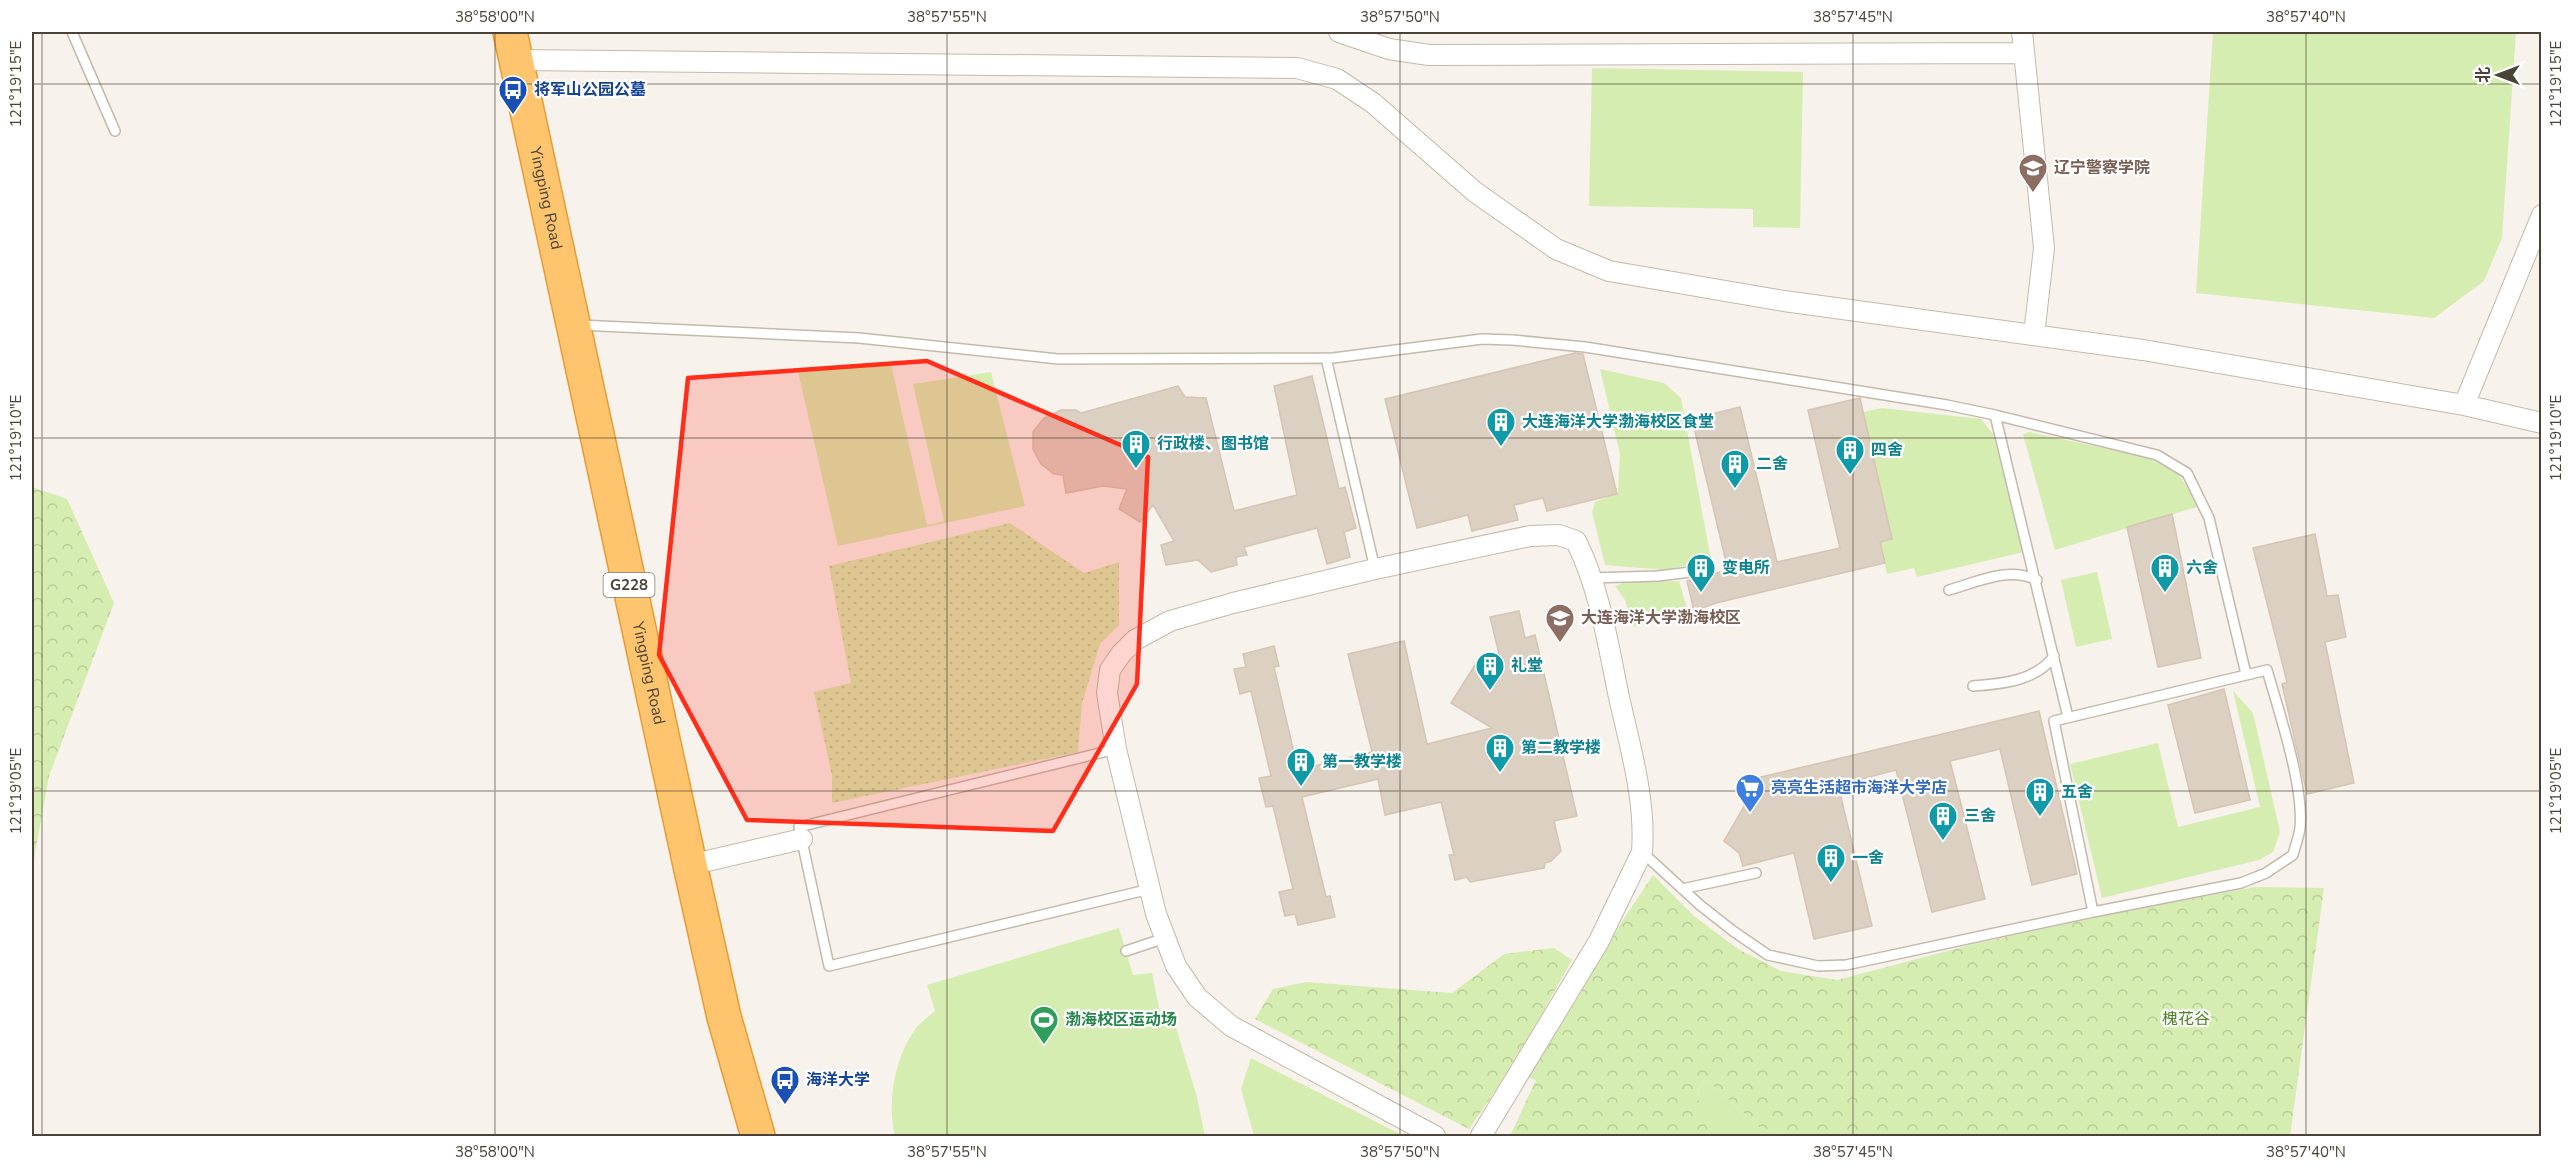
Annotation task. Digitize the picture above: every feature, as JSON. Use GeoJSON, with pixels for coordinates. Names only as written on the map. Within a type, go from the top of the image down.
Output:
{"type":"FeatureCollection","features":[{"type":"Feature","properties":{"kind":"highway","name":"Yingping Road"},"geometry":{"type":"LineString","coordinates":[[513,46],[724,1017],[758,1137]]}},
{"type":"Feature","properties":{"kind":"street"},"geometry":{"type":"LineString","coordinates":[[1339,32],[1389,49],[1429,55],[2023,53]]}},
{"type":"Feature","properties":{"kind":"street"},"geometry":{"type":"LineString","coordinates":[[2022,32],[2044,248],[2034,335]]}},
{"type":"Feature","properties":{"kind":"street"},"geometry":{"type":"LineString","coordinates":[[513,46],[1297,68],[1337,79],[1373,103],[1475,192],[1556,249],[1609,271],[1784,301],[2143,350],[2464,405],[2541,423]]}},
{"type":"Feature","properties":{"kind":"street"},"geometry":{"type":"LineString","coordinates":[[2464,405],[2541,216]]}},
{"type":"Feature","properties":{"kind":"street"},"geometry":{"type":"LineString","coordinates":[[1435,1137],[1231,1026],[1197,997],[1176,966],[1150,889],[1116,749],[1107,693],[1110,670],[1135,640],[1170,621],[1375,568],[1530,536],[1559,535],[1576,541],[1585,559],[1603,621],[1637,777],[1643,838],[1642,852],[1599,941],[1481,1137]]}},
{"type":"Feature","properties":{"kind":"street"},"geometry":{"type":"LineString","coordinates":[[690,865],[802,839]]}},
{"type":"Feature","properties":{"kind":"lane"},"geometry":{"type":"LineString","coordinates":[[72,32],[115,131]]}},
{"type":"Feature","properties":{"kind":"lane"},"geometry":{"type":"LineString","coordinates":[[573,324],[859,338],[1058,358],[1326,357],[1482,339],[1585,346],[1947,405],[1995,415],[2157,454],[2187,473],[2209,518],[2246,674]]}},
{"type":"Feature","properties":{"kind":"lane"},"geometry":{"type":"LineString","coordinates":[[1326,357],[1375,568]]}},
{"type":"Feature","properties":{"kind":"lane"},"geometry":{"type":"LineString","coordinates":[[1995,415],[2037,580],[2068,717]]}},
{"type":"Feature","properties":{"kind":"lane"},"geometry":{"type":"LineString","coordinates":[[1591,578],[1658,576],[1707,570]]}},
{"type":"Feature","properties":{"kind":"lane"},"geometry":{"type":"LineString","coordinates":[[1949,590],[2012,574],[2027,575],[2037,580]]}},
{"type":"Feature","properties":{"kind":"lane"},"geometry":{"type":"LineString","coordinates":[[1973,686],[2011,681],[2033,675],[2046,667],[2054,656]]}},
{"type":"Feature","properties":{"kind":"lane"},"geometry":{"type":"LineString","coordinates":[[1642,852],[1733,931],[1768,954],[1818,966],[1846,965],[2241,883],[2266,873],[2293,855],[2300,827],[2285,734],[2267,670],[2054,721],[2093,912]]}},
{"type":"Feature","properties":{"kind":"lane"},"geometry":{"type":"LineString","coordinates":[[1116,749],[799,827],[829,966],[1150,889]]}},
{"type":"Feature","properties":{"kind":"lane"},"geometry":{"type":"LineString","coordinates":[[1682,889],[1756,873]]}},
{"type":"Feature","properties":{"kind":"lane"},"geometry":{"type":"LineString","coordinates":[[1126,951],[1165,938]]}},
{"type":"Feature","properties":{"kind":"highlighted area"},"geometry":{"type":"Polygon","coordinates":[[[927,361],[1148,457],[1137,684],[1053,831],[747,820],[659,655],[688,378],[927,361]]]}},
{"type":"Feature","properties":{"kind":"green space"},"geometry":{"type":"Polygon","coordinates":[[[2213,32],[2516,32],[2502,238],[2484,281],[2434,318],[2196,293],[2213,32]]]}},
{"type":"Feature","properties":{"kind":"green space"},"geometry":{"type":"Polygon","coordinates":[[[1592,68],[1803,72],[1800,228],[1753,227],[1753,209],[1589,206],[1592,68]]]}},
{"type":"Feature","properties":{"kind":"green space"},"geometry":{"type":"Polygon","coordinates":[[[891,364],[927,525],[944,521],[913,384],[991,372],[1025,506],[838,546],[798,372],[891,364]]]}},
{"type":"Feature","properties":{"kind":"green space"},"geometry":{"type":"Polygon","coordinates":[[[1600,369],[1664,383],[1681,398],[1711,560],[1665,570],[1605,565],[1592,512],[1595,502],[1618,493],[1620,454],[1600,369]]]}},
{"type":"Feature","properties":{"kind":"green space"},"geometry":{"type":"Polygon","coordinates":[[[1882,408],[1981,419],[1993,434],[2024,552],[1917,577],[1914,568],[1887,574],[1880,542],[1892,539],[1863,412],[1882,408]]]}},
{"type":"Feature","properties":{"kind":"green space"},"geometry":{"type":"Polygon","coordinates":[[[2029,432],[2147,457],[2178,474],[2200,506],[2055,550],[2023,434],[2029,432]]]}},
{"type":"Feature","properties":{"kind":"green space"},"geometry":{"type":"Polygon","coordinates":[[[32,487],[67,499],[114,603],[49,776],[32,870],[32,487]]]}},
{"type":"Feature","properties":{"kind":"green space"},"geometry":{"type":"Polygon","coordinates":[[[1010,523],[1084,573],[1119,562],[1119,625],[1100,644],[1082,703],[1078,752],[832,803],[832,776],[814,692],[851,683],[829,566],[1010,523]]]}},
{"type":"Feature","properties":{"kind":"green space"},"geometry":{"type":"Polygon","coordinates":[[[2097,572],[2112,639],[2076,647],[2061,580],[2097,572]]]}},
{"type":"Feature","properties":{"kind":"green space"},"geometry":{"type":"Polygon","coordinates":[[[1679,581],[1688,612],[1634,627],[1625,600],[1615,586],[1626,582],[1679,581]]]}},
{"type":"Feature","properties":{"kind":"green space"},"geometry":{"type":"Polygon","coordinates":[[[2233,691],[2253,713],[2280,832],[2273,852],[2259,860],[2102,898],[2070,764],[2158,743],[2178,827],[2260,807],[2233,691]]]}},
{"type":"Feature","properties":{"kind":"green space","name":"槐花谷"},"geometry":{"type":"Polygon","coordinates":[[[1653,875],[1694,916],[1738,949],[1781,971],[1837,980],[1970,945],[2114,913],[2255,887],[2324,888],[2290,1136],[1791,1136],[1759,1127],[1704,1078],[1697,1096],[1708,1131],[1706,1136],[1510,1136],[1536,1080],[1510,1070],[1469,1129],[1255,1019],[1273,989],[1306,982],[1452,993],[1504,954],[1554,948],[1572,960],[1545,1008],[1571,1009],[1621,923],[1653,875]]]}},
{"type":"Feature","properties":{"kind":"green space","name":"渤海校区运动场"},"geometry":{"type":"Polygon","coordinates":[[[1119,928],[1133,975],[1152,973],[1162,1023],[1174,1021],[1197,1097],[1205,1136],[895,1136],[892,1096],[901,1055],[914,1031],[935,1011],[927,985],[1119,928]]]}},
{"type":"Feature","properties":{"kind":"green space"},"geometry":{"type":"Polygon","coordinates":[[[1251,1058],[1404,1136],[1254,1136],[1241,1089],[1251,1058]]]}},
{"type":"Feature","properties":{"kind":"green space"},"geometry":{"type":"Polygon","coordinates":[[[1704,1078],[1759,1127],[1791,1136],[1705,1136],[1697,1096],[1704,1078]]]}},
{"type":"Feature","properties":{"kind":"building","name":"大连海洋大学渤海校区食堂"},"geometry":{"type":"Polygon","coordinates":[[[1575,353],[1583,354],[1617,494],[1547,511],[1543,498],[1514,505],[1518,520],[1472,531],[1468,515],[1417,528],[1385,399],[1575,353]]]}},
{"type":"Feature","properties":{"kind":"building","name":"行政楼、图书馆"},"geometry":{"type":"Polygon","coordinates":[[[1312,376],[1339,489],[1345,487],[1356,528],[1344,532],[1350,557],[1327,564],[1317,528],[1244,547],[1247,555],[1236,557],[1237,565],[1211,572],[1198,560],[1166,565],[1161,545],[1174,541],[1153,505],[1140,522],[1119,509],[1127,489],[1103,486],[1066,493],[1063,475],[1054,474],[1041,464],[1033,449],[1033,432],[1044,418],[1061,410],[1076,410],[1081,413],[1178,386],[1185,397],[1206,398],[1234,511],[1297,495],[1274,386],[1312,376]]]}},
{"type":"Feature","properties":{"kind":"building"},"geometry":{"type":"Polygon","coordinates":[[[1860,398],[1892,539],[1880,542],[1885,563],[1716,603],[1694,611],[1687,581],[1728,570],[1692,419],[1740,407],[1777,562],[1840,548],[1808,410],[1860,398]]]}},
{"type":"Feature","properties":{"kind":"building","name":"六舍"},"geometry":{"type":"Polygon","coordinates":[[[2172,514],[2201,658],[2158,667],[2127,527],[2172,514]]]}},
{"type":"Feature","properties":{"kind":"building"},"geometry":{"type":"Polygon","coordinates":[[[2315,534],[2327,596],[2338,595],[2346,637],[2325,642],[2354,783],[2307,794],[2282,684],[2287,682],[2253,548],[2315,534]]]}},
{"type":"Feature","properties":{"kind":"building"},"geometry":{"type":"Polygon","coordinates":[[[1519,611],[1525,638],[1535,635],[1577,816],[1554,821],[1561,851],[1551,861],[1545,863],[1544,868],[1470,882],[1467,877],[1455,880],[1449,855],[1454,855],[1441,802],[1385,815],[1378,779],[1302,797],[1326,897],[1330,896],[1335,917],[1298,925],[1295,914],[1285,916],[1279,892],[1293,889],[1273,806],[1266,807],[1259,778],[1271,776],[1251,691],[1240,694],[1234,669],[1246,667],[1243,654],[1274,646],[1279,666],[1274,667],[1298,770],[1372,752],[1348,654],[1404,641],[1427,744],[1492,728],[1451,703],[1480,657],[1500,658],[1490,617],[1519,611]]]}},
{"type":"Feature","properties":{"kind":"building"},"geometry":{"type":"Polygon","coordinates":[[[2224,689],[2250,800],[2195,813],[2168,705],[2224,689]]]}},
{"type":"Feature","properties":{"kind":"building"},"geometry":{"type":"Polygon","coordinates":[[[2039,711],[2077,874],[2032,885],[2000,749],[1950,761],[1985,899],[1932,912],[1896,770],[1838,785],[1872,926],[1814,939],[1794,853],[1743,866],[1739,853],[1724,841],[1761,777],[2039,711]]]}},
{"type":"Feature","properties":{"kind":"place","name":"将军山公园公墓"},"geometry":{"type":"Point","coordinates":[513,116]}},
{"type":"Feature","properties":{"kind":"place","name":"辽宁警察学院"},"geometry":{"type":"Point","coordinates":[2033,194]}},
{"type":"Feature","properties":{"kind":"place","name":"大连海洋大学渤海校区食堂"},"geometry":{"type":"Point","coordinates":[1501,448]}},
{"type":"Feature","properties":{"kind":"place","name":"行政楼、图书馆"},"geometry":{"type":"Point","coordinates":[1136,470]}},
{"type":"Feature","properties":{"kind":"place","name":"四舍"},"geometry":{"type":"Point","coordinates":[1850,476]}},
{"type":"Feature","properties":{"kind":"place","name":"二舍"},"geometry":{"type":"Point","coordinates":[1735,490]}},
{"type":"Feature","properties":{"kind":"place","name":"变电所"},"geometry":{"type":"Point","coordinates":[1701,594]}},
{"type":"Feature","properties":{"kind":"place","name":"六舍"},"geometry":{"type":"Point","coordinates":[2165,594]}},
{"type":"Feature","properties":{"kind":"place","name":"大连海洋大学渤海校区"},"geometry":{"type":"Point","coordinates":[1560,644]}},
{"type":"Feature","properties":{"kind":"place","name":"礼堂"},"geometry":{"type":"Point","coordinates":[1490,692]}},
{"type":"Feature","properties":{"kind":"place","name":"第二教学楼"},"geometry":{"type":"Point","coordinates":[1500,774]}},
{"type":"Feature","properties":{"kind":"place","name":"第一教学楼"},"geometry":{"type":"Point","coordinates":[1301,788]}},
{"type":"Feature","properties":{"kind":"place","name":"亮亮生活超市海洋大学店"},"geometry":{"type":"Point","coordinates":[1750,814]}},
{"type":"Feature","properties":{"kind":"place","name":"五舍"},"geometry":{"type":"Point","coordinates":[2040,818]}},
{"type":"Feature","properties":{"kind":"place","name":"三舍"},"geometry":{"type":"Point","coordinates":[1943,842]}},
{"type":"Feature","properties":{"kind":"place","name":"一舍"},"geometry":{"type":"Point","coordinates":[1831,884]}},
{"type":"Feature","properties":{"kind":"place","name":"渤海校区运动场"},"geometry":{"type":"Point","coordinates":[1044,1046]}},
{"type":"Feature","properties":{"kind":"place","name":"海洋大学"},"geometry":{"type":"Point","coordinates":[785,1106]}}]}
